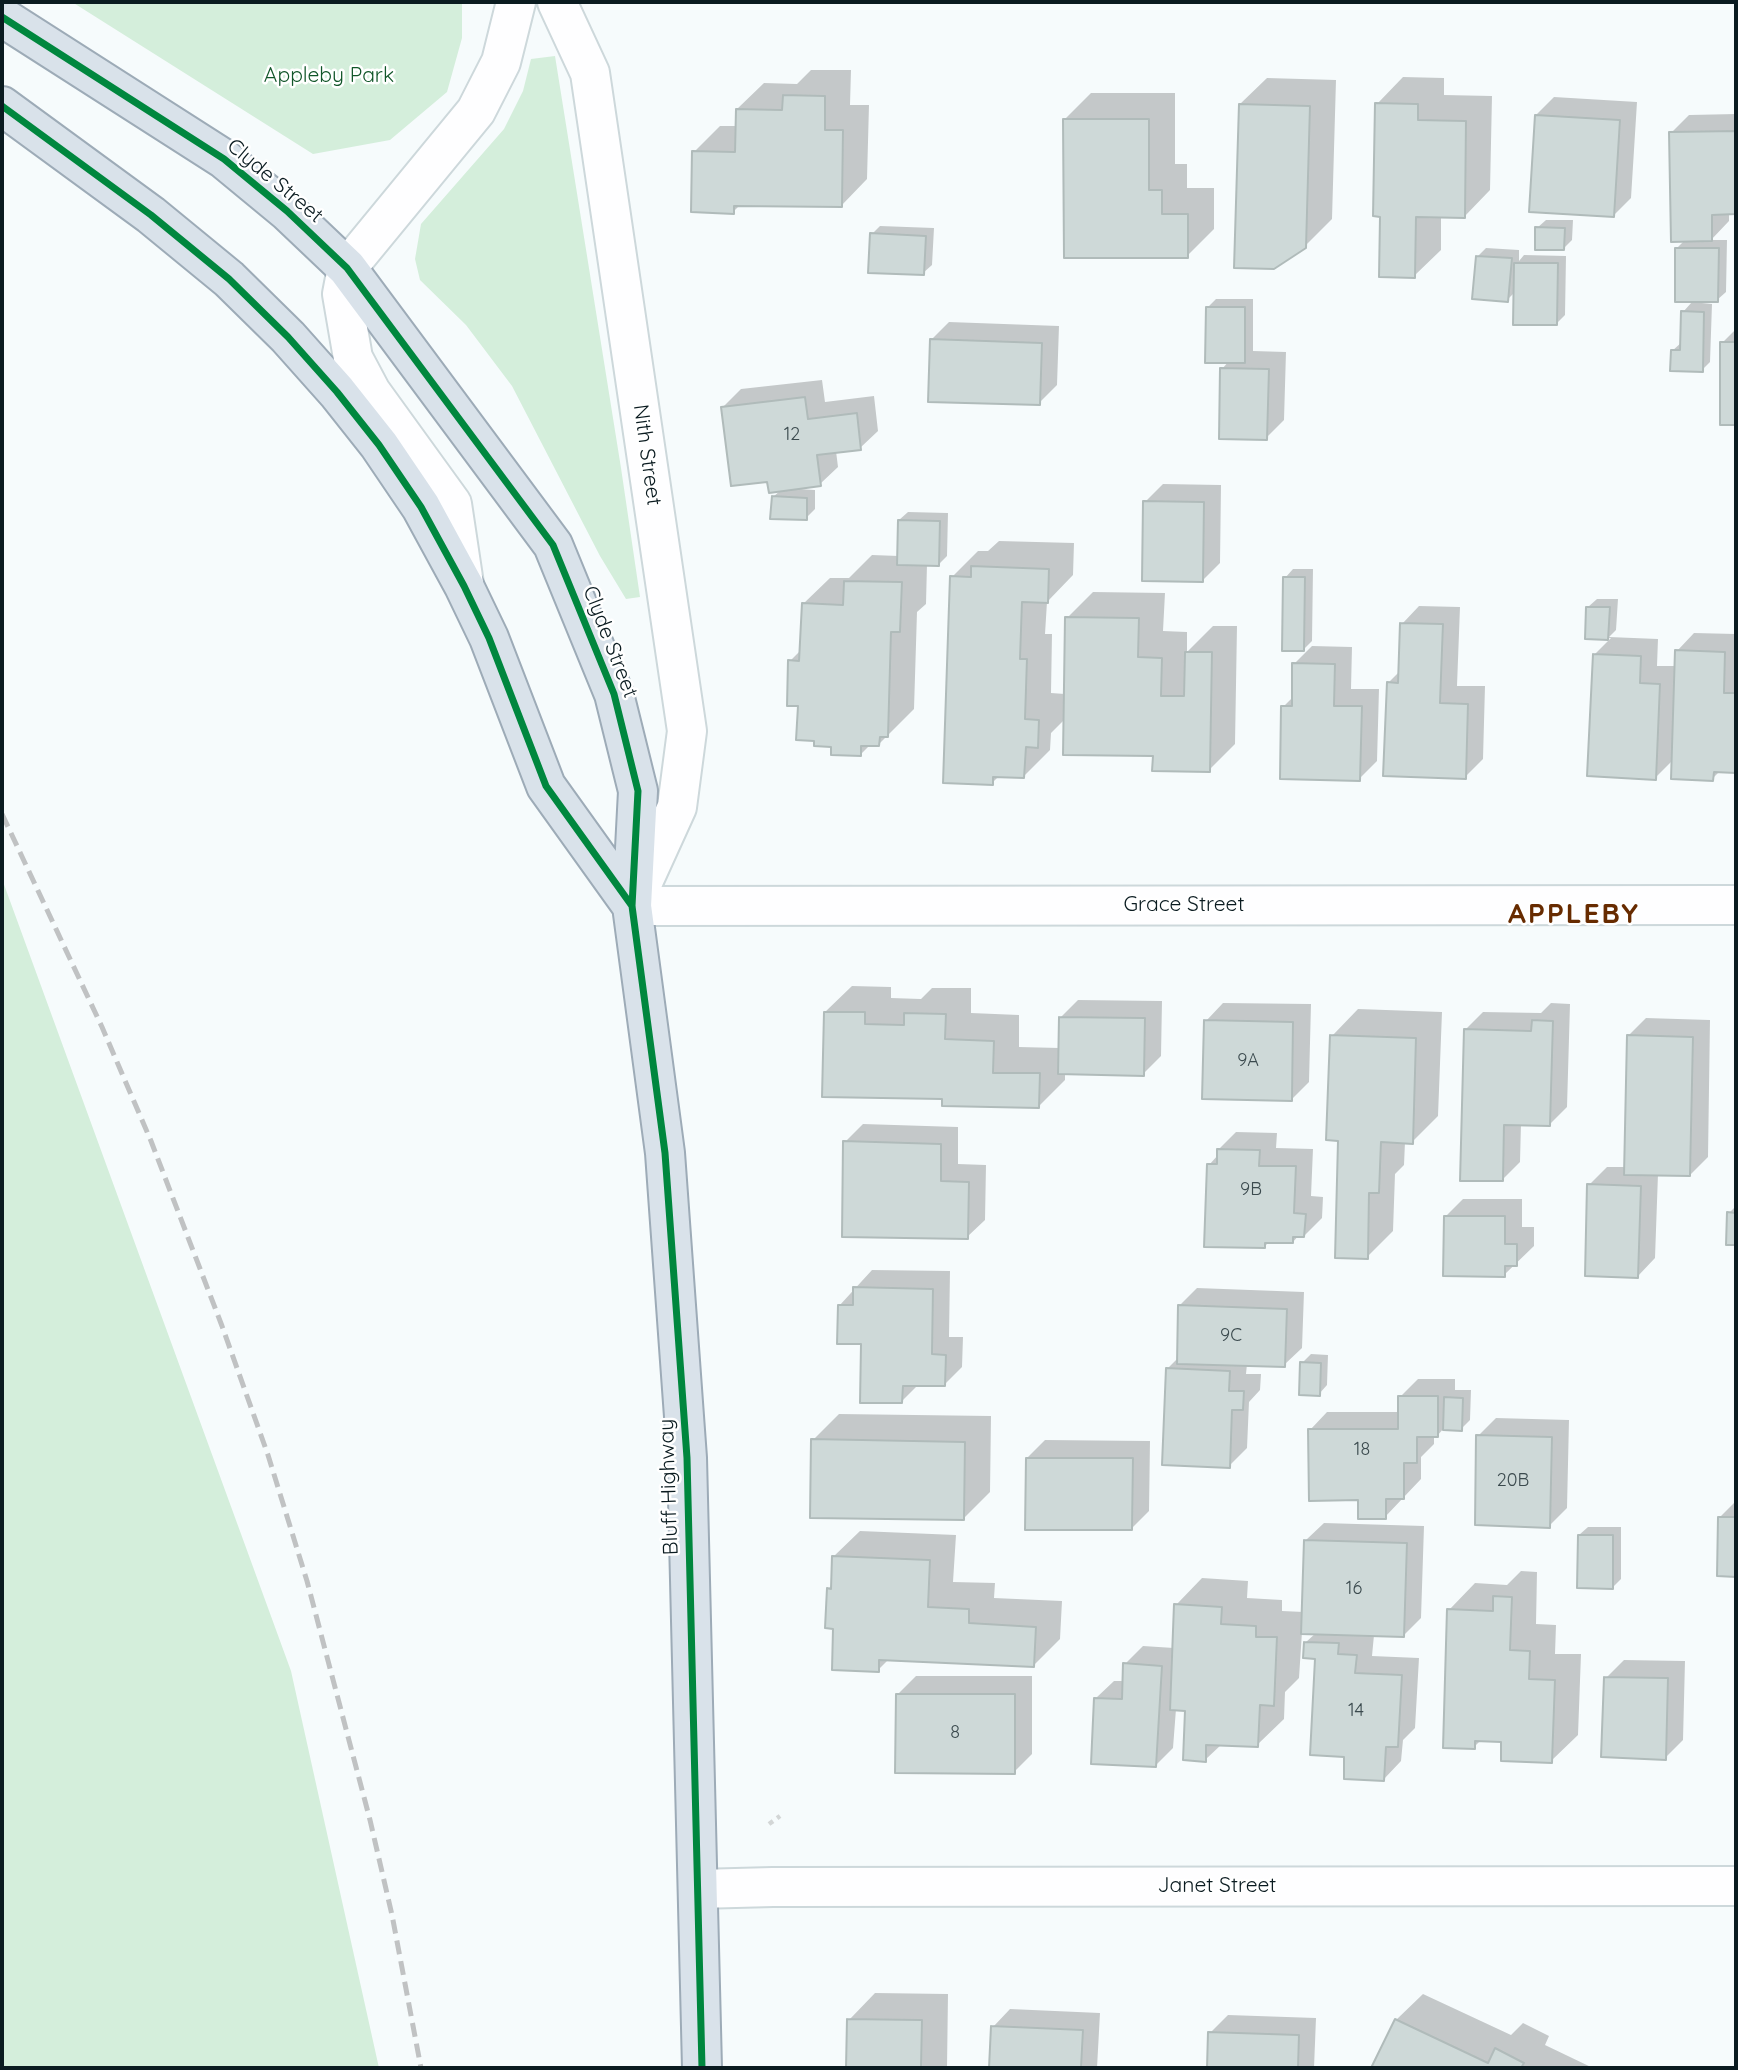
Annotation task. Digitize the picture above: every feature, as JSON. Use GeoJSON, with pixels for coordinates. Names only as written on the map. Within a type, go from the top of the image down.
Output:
{"type":"FeatureCollection","features":[{"type":"Feature","properties":{"kind":"highway","name":"Clyde Street"},"geometry":{"type":"LineString","coordinates":[[2,17],[224,159],[287,211],[347,268],[553,545],[614,694],[638,791],[632,906]]}},
{"type":"Feature","properties":{"kind":"highway"},"geometry":{"type":"LineString","coordinates":[[2,106],[151,215],[229,279],[288,337],[337,391],[379,445],[421,507],[489,638],[546,786],[632,906]]}},
{"type":"Feature","properties":{"kind":"highway","name":"Bluff Highway"},"geometry":{"type":"LineString","coordinates":[[632,906],[664,1153],[687,1458],[702,2068]]}},
{"type":"Feature","properties":{"kind":"street"},"geometry":{"type":"LineString","coordinates":[[464,586],[452,505],[370,391],[353,358],[342,294],[347,268],[476,111],[501,62],[516,2]]}},
{"type":"Feature","properties":{"kind":"street","name":"Nith Street"},"geometry":{"type":"LineString","coordinates":[[557,2],[590,73],[687,731],[677,807],[632,906]]}},
{"type":"Feature","properties":{"kind":"street","name":"Grace Street"},"geometry":{"type":"LineString","coordinates":[[632,906],[1736,905]]}},
{"type":"Feature","properties":{"kind":"street","name":"Janet Street"},"geometry":{"type":"LineString","coordinates":[[698,1889],[1736,1886]]}},
{"type":"Feature","properties":{"kind":"path"},"geometry":{"type":"LineString","coordinates":[[769,1824],[780,1816]]}},
{"type":"Feature","properties":{"kind":"green space","name":"Appleby Park"},"geometry":{"type":"Polygon","coordinates":[[[72,2],[462,2],[462,38],[447,92],[390,140],[313,154],[72,2]]]}},
{"type":"Feature","properties":{"kind":"green space"},"geometry":{"type":"Polygon","coordinates":[[[555,56],[640,597],[626,599],[600,556],[512,386],[466,325],[420,280],[415,259],[421,224],[504,129],[523,91],[531,59],[555,56]]]}},
{"type":"Feature","properties":{"kind":"green space"},"geometry":{"type":"Polygon","coordinates":[[[2,879],[291,1671],[379,2068],[2,2068],[2,879]]]}},
{"type":"Feature","properties":{"kind":"building"},"geometry":{"type":"Polygon","coordinates":[[[783,95],[825,96],[825,130],[843,130],[842,207],[734,206],[734,214],[691,212],[692,151],[735,152],[736,109],[782,110],[783,95]]]}},
{"type":"Feature","properties":{"kind":"building"},"geometry":{"type":"Polygon","coordinates":[[[1375,103],[1418,104],[1418,120],[1466,121],[1465,218],[1416,217],[1415,278],[1379,277],[1380,217],[1373,216],[1375,103]]]}},
{"type":"Feature","properties":{"kind":"building"},"geometry":{"type":"Polygon","coordinates":[[[1239,104],[1310,106],[1306,248],[1274,269],[1234,268],[1239,104]]]}},
{"type":"Feature","properties":{"kind":"building"},"geometry":{"type":"Polygon","coordinates":[[[1535,115],[1620,120],[1614,217],[1529,212],[1535,115]]]}},
{"type":"Feature","properties":{"kind":"building"},"geometry":{"type":"Polygon","coordinates":[[[1063,119],[1149,119],[1149,190],[1162,190],[1162,214],[1188,214],[1188,258],[1064,258],[1063,119]]]}},
{"type":"Feature","properties":{"kind":"building"},"geometry":{"type":"Polygon","coordinates":[[[1736,131],[1736,214],[1712,215],[1712,241],[1671,242],[1669,132],[1736,131]]]}},
{"type":"Feature","properties":{"kind":"building"},"geometry":{"type":"Polygon","coordinates":[[[1535,227],[1565,228],[1564,250],[1535,250],[1535,227]]]}},
{"type":"Feature","properties":{"kind":"building"},"geometry":{"type":"Polygon","coordinates":[[[870,233],[926,236],[924,275],[868,273],[870,233]]]}},
{"type":"Feature","properties":{"kind":"building"},"geometry":{"type":"Polygon","coordinates":[[[1675,248],[1719,248],[1718,302],[1675,302],[1675,248]]]}},
{"type":"Feature","properties":{"kind":"building"},"geometry":{"type":"Polygon","coordinates":[[[1476,256],[1512,258],[1508,302],[1472,299],[1476,256]]]}},
{"type":"Feature","properties":{"kind":"building"},"geometry":{"type":"Polygon","coordinates":[[[1514,263],[1558,263],[1557,325],[1513,325],[1514,263]]]}},
{"type":"Feature","properties":{"kind":"building"},"geometry":{"type":"Polygon","coordinates":[[[1206,307],[1245,307],[1245,363],[1205,363],[1206,307]]]}},
{"type":"Feature","properties":{"kind":"building"},"geometry":{"type":"Polygon","coordinates":[[[1681,311],[1704,312],[1703,372],[1670,371],[1671,350],[1680,350],[1681,311]]]}},
{"type":"Feature","properties":{"kind":"building"},"geometry":{"type":"Polygon","coordinates":[[[930,339],[1042,343],[1040,405],[928,402],[930,339]]]}},
{"type":"Feature","properties":{"kind":"building"},"geometry":{"type":"Polygon","coordinates":[[[1720,342],[1736,342],[1736,425],[1720,425],[1720,342]]]}},
{"type":"Feature","properties":{"kind":"building"},"geometry":{"type":"Polygon","coordinates":[[[1220,368],[1269,369],[1267,440],[1219,439],[1220,368]]]}},
{"type":"Feature","properties":{"kind":"building"},"geometry":{"type":"Polygon","coordinates":[[[805,397],[808,419],[857,413],[861,450],[817,455],[821,486],[769,493],[767,482],[731,486],[721,407],[805,397]]]}},
{"type":"Feature","properties":{"kind":"building"},"geometry":{"type":"Polygon","coordinates":[[[772,496],[807,498],[807,520],[770,519],[772,496]]]}},
{"type":"Feature","properties":{"kind":"building"},"geometry":{"type":"Polygon","coordinates":[[[1143,501],[1204,502],[1203,582],[1142,581],[1143,501]]]}},
{"type":"Feature","properties":{"kind":"building"},"geometry":{"type":"Polygon","coordinates":[[[898,520],[940,521],[939,566],[897,565],[898,520]]]}},
{"type":"Feature","properties":{"kind":"building"},"geometry":{"type":"Polygon","coordinates":[[[971,566],[1049,569],[1048,603],[1022,602],[1020,659],[1027,659],[1025,719],[1039,720],[1038,748],[1026,747],[1024,778],[993,777],[993,785],[943,783],[950,576],[971,577],[971,566]]]}},
{"type":"Feature","properties":{"kind":"building"},"geometry":{"type":"Polygon","coordinates":[[[1283,577],[1305,577],[1304,651],[1282,651],[1283,577]]]}},
{"type":"Feature","properties":{"kind":"building"},"geometry":{"type":"Polygon","coordinates":[[[844,581],[902,582],[900,632],[891,632],[888,737],[880,737],[879,746],[861,746],[861,756],[831,755],[831,747],[814,746],[814,741],[796,740],[798,706],[787,706],[788,660],[799,661],[802,603],[843,605],[844,581]]]}},
{"type":"Feature","properties":{"kind":"building"},"geometry":{"type":"Polygon","coordinates":[[[1586,607],[1610,607],[1608,640],[1585,639],[1586,607]]]}},
{"type":"Feature","properties":{"kind":"building"},"geometry":{"type":"Polygon","coordinates":[[[1065,617],[1139,618],[1138,657],[1162,658],[1161,696],[1184,696],[1185,652],[1212,652],[1210,772],[1152,771],[1153,756],[1063,755],[1065,617]]]}},
{"type":"Feature","properties":{"kind":"building"},"geometry":{"type":"Polygon","coordinates":[[[1400,623],[1443,624],[1440,703],[1468,704],[1466,779],[1383,776],[1387,682],[1398,683],[1400,623]]]}},
{"type":"Feature","properties":{"kind":"building"},"geometry":{"type":"Polygon","coordinates":[[[1675,650],[1725,652],[1724,693],[1736,693],[1736,773],[1714,772],[1713,781],[1671,779],[1675,650]]]}},
{"type":"Feature","properties":{"kind":"building"},"geometry":{"type":"Polygon","coordinates":[[[1593,654],[1641,656],[1640,683],[1660,684],[1656,780],[1587,776],[1593,654]]]}},
{"type":"Feature","properties":{"kind":"building"},"geometry":{"type":"Polygon","coordinates":[[[1292,663],[1335,664],[1334,706],[1362,706],[1360,781],[1280,779],[1281,706],[1292,706],[1292,663]]]}},
{"type":"Feature","properties":{"kind":"building"},"geometry":{"type":"Polygon","coordinates":[[[824,1012],[865,1012],[865,1024],[904,1025],[904,1013],[946,1014],[945,1039],[994,1041],[993,1073],[1040,1073],[1039,1108],[942,1106],[942,1099],[822,1097],[824,1012]]]}},
{"type":"Feature","properties":{"kind":"building"},"geometry":{"type":"Polygon","coordinates":[[[1059,1017],[1145,1018],[1144,1076],[1058,1074],[1059,1017]]]}},
{"type":"Feature","properties":{"kind":"building"},"geometry":{"type":"Polygon","coordinates":[[[1204,1020],[1293,1022],[1292,1101],[1202,1099],[1204,1020]]]}},
{"type":"Feature","properties":{"kind":"building"},"geometry":{"type":"Polygon","coordinates":[[[1532,1020],[1553,1021],[1550,1126],[1504,1125],[1503,1181],[1460,1181],[1464,1029],[1531,1031],[1532,1020]]]}},
{"type":"Feature","properties":{"kind":"building"},"geometry":{"type":"Polygon","coordinates":[[[1330,1035],[1416,1038],[1413,1144],[1381,1142],[1379,1193],[1369,1193],[1368,1259],[1335,1258],[1338,1141],[1326,1140],[1330,1035]]]}},
{"type":"Feature","properties":{"kind":"building"},"geometry":{"type":"Polygon","coordinates":[[[1627,1035],[1693,1037],[1690,1176],[1624,1175],[1627,1035]]]}},
{"type":"Feature","properties":{"kind":"building"},"geometry":{"type":"Polygon","coordinates":[[[843,1141],[941,1144],[941,1181],[969,1182],[968,1239],[842,1237],[843,1141]]]}},
{"type":"Feature","properties":{"kind":"building"},"geometry":{"type":"Polygon","coordinates":[[[1217,1149],[1260,1150],[1259,1166],[1296,1166],[1294,1213],[1306,1214],[1304,1237],[1293,1237],[1293,1243],[1265,1243],[1265,1248],[1204,1247],[1207,1164],[1217,1164],[1217,1149]]]}},
{"type":"Feature","properties":{"kind":"building"},"geometry":{"type":"Polygon","coordinates":[[[1587,1184],[1641,1186],[1638,1278],[1585,1276],[1587,1184]]]}},
{"type":"Feature","properties":{"kind":"building"},"geometry":{"type":"Polygon","coordinates":[[[1727,1212],[1736,1213],[1736,1245],[1726,1245],[1727,1212]]]}},
{"type":"Feature","properties":{"kind":"building"},"geometry":{"type":"Polygon","coordinates":[[[1444,1216],[1505,1216],[1505,1244],[1517,1244],[1517,1266],[1505,1266],[1505,1277],[1443,1276],[1444,1216]]]}},
{"type":"Feature","properties":{"kind":"building"},"geometry":{"type":"Polygon","coordinates":[[[853,1287],[933,1289],[932,1354],[946,1355],[945,1386],[903,1386],[902,1403],[860,1403],[861,1344],[837,1344],[838,1305],[853,1305],[853,1287]]]}},
{"type":"Feature","properties":{"kind":"building"},"geometry":{"type":"Polygon","coordinates":[[[1178,1305],[1287,1309],[1285,1367],[1177,1364],[1178,1305]]]}},
{"type":"Feature","properties":{"kind":"building"},"geometry":{"type":"Polygon","coordinates":[[[1300,1362],[1321,1363],[1320,1396],[1299,1395],[1300,1362]]]}},
{"type":"Feature","properties":{"kind":"building"},"geometry":{"type":"Polygon","coordinates":[[[1166,1368],[1230,1371],[1229,1391],[1244,1391],[1243,1410],[1232,1410],[1230,1468],[1162,1465],[1166,1368]]]}},
{"type":"Feature","properties":{"kind":"building"},"geometry":{"type":"Polygon","coordinates":[[[1398,1396],[1438,1396],[1438,1437],[1417,1437],[1417,1463],[1404,1463],[1404,1499],[1386,1499],[1386,1519],[1358,1519],[1358,1500],[1309,1501],[1308,1429],[1398,1429],[1398,1396]]]}},
{"type":"Feature","properties":{"kind":"building"},"geometry":{"type":"Polygon","coordinates":[[[1444,1397],[1463,1398],[1462,1431],[1443,1430],[1444,1397]]]}},
{"type":"Feature","properties":{"kind":"building"},"geometry":{"type":"Polygon","coordinates":[[[1476,1435],[1552,1437],[1550,1528],[1475,1525],[1476,1435]]]}},
{"type":"Feature","properties":{"kind":"building"},"geometry":{"type":"Polygon","coordinates":[[[811,1439],[965,1442],[964,1520],[810,1518],[811,1439]]]}},
{"type":"Feature","properties":{"kind":"building"},"geometry":{"type":"Polygon","coordinates":[[[1026,1458],[1133,1458],[1132,1530],[1025,1530],[1026,1458]]]}},
{"type":"Feature","properties":{"kind":"building"},"geometry":{"type":"Polygon","coordinates":[[[1718,1517],[1736,1517],[1736,1577],[1717,1576],[1718,1517]]]}},
{"type":"Feature","properties":{"kind":"building"},"geometry":{"type":"Polygon","coordinates":[[[1578,1535],[1613,1535],[1613,1589],[1577,1588],[1578,1535]]]}},
{"type":"Feature","properties":{"kind":"building"},"geometry":{"type":"Polygon","coordinates":[[[1304,1540],[1407,1543],[1404,1637],[1301,1634],[1304,1540]]]}},
{"type":"Feature","properties":{"kind":"building"},"geometry":{"type":"Polygon","coordinates":[[[832,1556],[930,1560],[928,1607],[969,1609],[969,1623],[1036,1627],[1034,1667],[879,1660],[879,1672],[832,1670],[833,1629],[825,1628],[827,1588],[831,1589],[832,1556]]]}},
{"type":"Feature","properties":{"kind":"building"},"geometry":{"type":"Polygon","coordinates":[[[1493,1596],[1512,1597],[1510,1650],[1530,1651],[1529,1679],[1555,1680],[1552,1763],[1501,1761],[1501,1742],[1475,1741],[1475,1749],[1443,1748],[1447,1609],[1493,1611],[1493,1596]]]}},
{"type":"Feature","properties":{"kind":"building"},"geometry":{"type":"Polygon","coordinates":[[[1174,1604],[1222,1607],[1221,1624],[1256,1626],[1256,1637],[1277,1637],[1274,1706],[1260,1705],[1258,1747],[1206,1745],[1206,1762],[1183,1760],[1185,1711],[1170,1710],[1174,1604]]]}},
{"type":"Feature","properties":{"kind":"building"},"geometry":{"type":"Polygon","coordinates":[[[1304,1642],[1339,1643],[1338,1654],[1357,1655],[1355,1673],[1402,1675],[1398,1747],[1386,1747],[1384,1781],[1344,1779],[1344,1757],[1310,1755],[1315,1659],[1303,1658],[1304,1642]]]}},
{"type":"Feature","properties":{"kind":"building"},"geometry":{"type":"Polygon","coordinates":[[[1123,1663],[1162,1666],[1156,1767],[1091,1764],[1094,1698],[1122,1699],[1123,1663]]]}},
{"type":"Feature","properties":{"kind":"building"},"geometry":{"type":"Polygon","coordinates":[[[1604,1677],[1668,1678],[1666,1760],[1601,1757],[1604,1677]]]}},
{"type":"Feature","properties":{"kind":"building"},"geometry":{"type":"Polygon","coordinates":[[[896,1694],[1015,1694],[1015,1774],[895,1773],[896,1694]]]}},
{"type":"Feature","properties":{"kind":"building"},"geometry":{"type":"Polygon","coordinates":[[[847,2019],[922,2020],[921,2068],[846,2068],[847,2019]]]}},
{"type":"Feature","properties":{"kind":"building"},"geometry":{"type":"Polygon","coordinates":[[[1395,2019],[1488,2063],[1495,2048],[1524,2063],[1521,2068],[1371,2068],[1395,2019]]]}},
{"type":"Feature","properties":{"kind":"building"},"geometry":{"type":"Polygon","coordinates":[[[991,2026],[1083,2030],[1081,2068],[989,2068],[991,2026]]]}},
{"type":"Feature","properties":{"kind":"building"},"geometry":{"type":"Polygon","coordinates":[[[1208,2032],[1299,2035],[1298,2068],[1207,2068],[1208,2032]]]}},
{"type":"Feature","properties":{"kind":"railway"},"geometry":{"type":"LineString","coordinates":[[2,814],[102,1027],[151,1141],[268,1455],[307,1581],[370,1820],[392,1915],[421,2068]]}},
{"type":"Feature","properties":{"kind":"cycle path"},"geometry":{"type":"LineString","coordinates":[[2,17],[224,159],[287,211],[347,268],[553,545],[614,694],[638,791],[632,906],[665,1153],[687,1458],[702,2068]]}},
{"type":"Feature","properties":{"kind":"cycle path"},"geometry":{"type":"LineString","coordinates":[[2,106],[151,215],[229,279],[288,337],[379,445],[421,507],[464,586],[489,638],[546,786],[632,906]]}},
{"type":"Feature","properties":{"kind":"district","name":"APPLEBY"},"geometry":{"type":"Point","coordinates":[1574,915]}}]}
